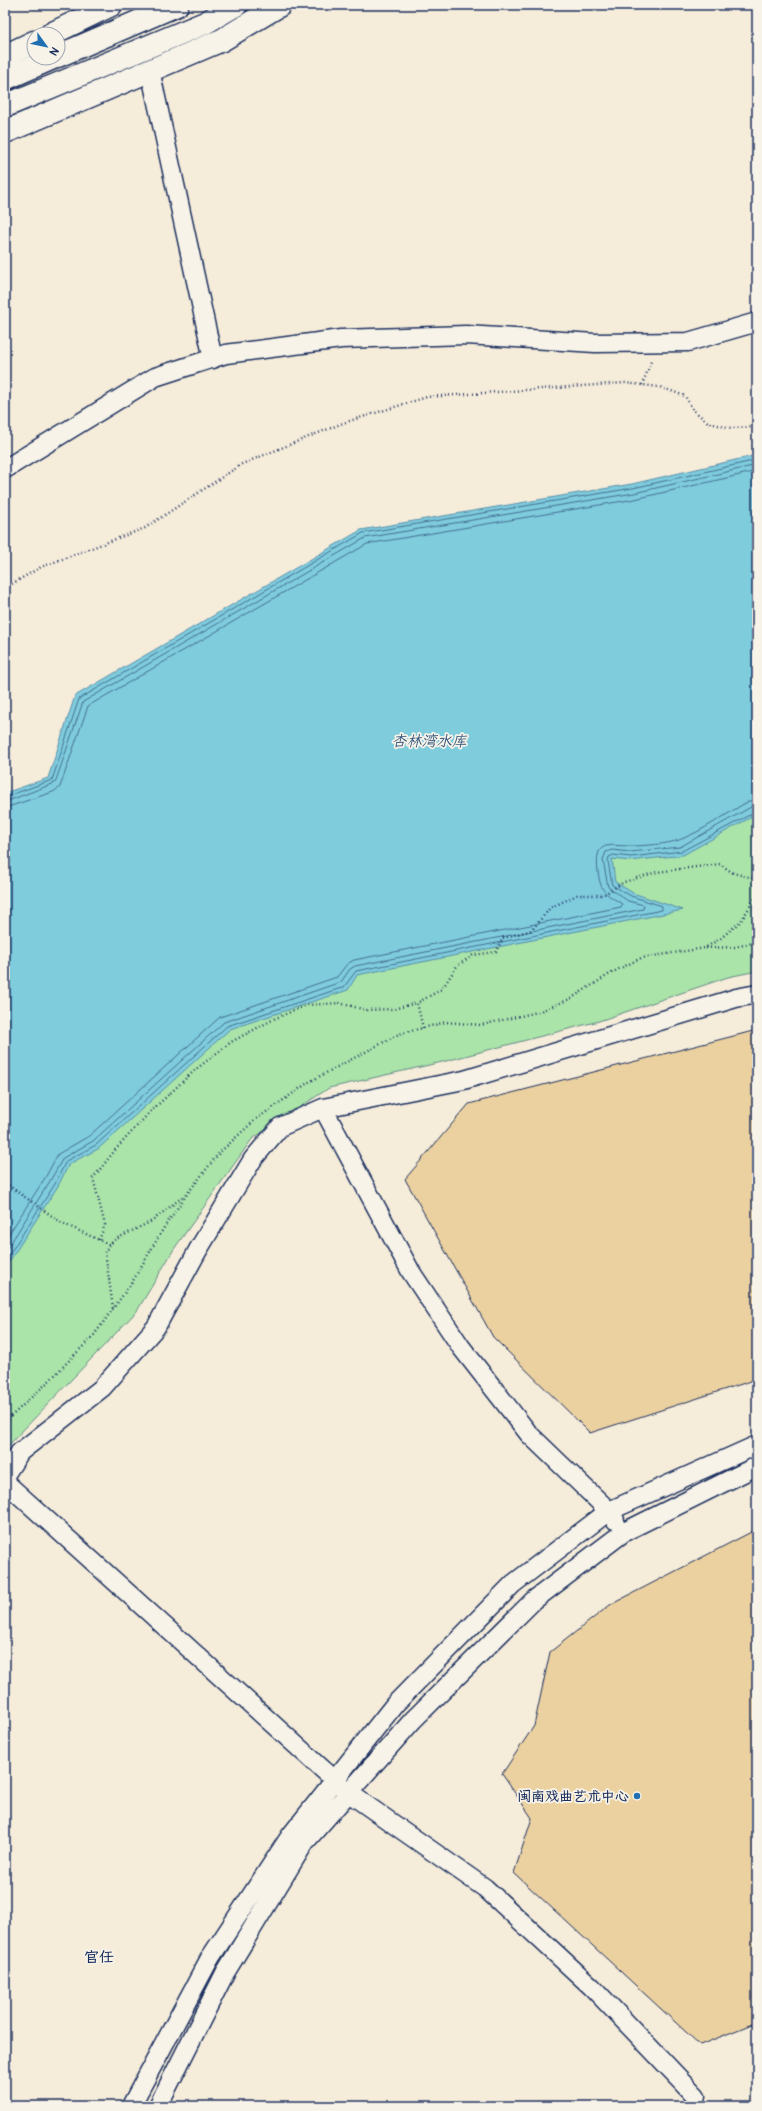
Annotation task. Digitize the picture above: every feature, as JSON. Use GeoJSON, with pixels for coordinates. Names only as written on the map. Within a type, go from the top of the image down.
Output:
{"type":"FeatureCollection","features":[{"type":"Feature","properties":{"kind":"main road"},"geometry":{"type":"LineString","coordinates":[[66,27],[111,5]]}},
{"type":"Feature","properties":{"kind":"main road"},"geometry":{"type":"LineString","coordinates":[[66,53],[177,5]]}},
{"type":"Feature","properties":{"kind":"main road"},"geometry":{"type":"LineString","coordinates":[[5,106],[205,23],[236,5]]}},
{"type":"Feature","properties":{"kind":"main road"},"geometry":{"type":"LineString","coordinates":[[5,132],[222,40],[280,5]]}},
{"type":"Feature","properties":{"kind":"main road"},"geometry":{"type":"LineString","coordinates":[[5,48],[26,41]]}},
{"type":"Feature","properties":{"kind":"main road"},"geometry":{"type":"LineString","coordinates":[[5,56],[26,46]]}},
{"type":"Feature","properties":{"kind":"main road"},"geometry":{"type":"LineString","coordinates":[[5,78],[34,66]]}},
{"type":"Feature","properties":{"kind":"street"},"geometry":{"type":"LineString","coordinates":[[150,70],[213,359]]}},
{"type":"Feature","properties":{"kind":"street"},"geometry":{"type":"LineString","coordinates":[[5,469],[155,377],[226,354],[341,339],[466,335],[595,343],[688,342],[757,322]]}},
{"type":"Feature","properties":{"kind":"street"},"geometry":{"type":"LineString","coordinates":[[5,1475],[20,1452],[102,1388],[156,1327],[198,1250],[253,1159],[280,1127],[323,1108],[464,1080],[728,1000],[757,994]]}},
{"type":"Feature","properties":{"kind":"street"},"geometry":{"type":"LineString","coordinates":[[323,1108],[411,1272],[461,1347],[529,1434],[609,1511],[624,1532]]}},
{"type":"Feature","properties":{"kind":"street"},"geometry":{"type":"LineString","coordinates":[[131,2106],[210,1958],[291,1835],[395,1704],[512,1584],[609,1511],[757,1445]]}},
{"type":"Feature","properties":{"kind":"street"},"geometry":{"type":"LineString","coordinates":[[158,2106],[229,1966],[305,1842],[413,1720],[534,1600],[624,1532],[757,1466]]}},
{"type":"Feature","properties":{"kind":"street"},"geometry":{"type":"LineString","coordinates":[[5,1482],[349,1793],[485,1888],[592,1987],[696,2096]]}},
{"type":"Feature","properties":{"kind":"path"},"geometry":{"type":"LineString","coordinates":[[642,385],[658,342]]}},
{"type":"Feature","properties":{"kind":"path"},"geometry":{"type":"LineString","coordinates":[[5,588],[41,567],[145,528],[242,464],[344,423],[427,397],[625,383],[660,388],[684,396],[693,410],[709,423],[731,428],[757,427]]}},
{"type":"Feature","properties":{"kind":"path"},"geometry":{"type":"LineString","coordinates":[[99,1240],[105,1225],[93,1178],[116,1149],[150,1112],[195,1070],[231,1042],[276,1018],[307,1005],[339,1003],[366,1010],[393,1009],[417,1003],[442,989],[457,966],[473,955],[496,952],[503,938],[532,930],[550,908],[577,895],[603,895],[624,882],[657,872],[720,864],[733,873],[757,879]]}},
{"type":"Feature","properties":{"kind":"path"},"geometry":{"type":"LineString","coordinates":[[705,948],[735,947],[757,942]]}},
{"type":"Feature","properties":{"kind":"path"},"geometry":{"type":"LineString","coordinates":[[417,1003],[423,1028]]}},
{"type":"Feature","properties":{"kind":"path"},"geometry":{"type":"LineString","coordinates":[[5,1183],[62,1223],[110,1245]]}},
{"type":"Feature","properties":{"kind":"path"},"geometry":{"type":"LineString","coordinates":[[113,1308],[105,1251],[114,1240],[152,1221],[187,1194]]}},
{"type":"Feature","properties":{"kind":"green space"},"geometry":{"type":"Polygon","coordinates":[[[757,782],[757,971],[728,977],[599,1021],[442,1062],[329,1088],[252,1139],[174,1249],[137,1311],[5,1449],[5,1171],[39,1113],[757,782]]]}},
{"type":"Feature","properties":{"kind":"water","name":"杏林湾水库"},"geometry":{"type":"Polygon","coordinates":[[[757,455],[757,814],[683,855],[630,861],[612,859],[615,882],[633,893],[683,910],[357,975],[348,990],[230,1029],[98,1149],[69,1164],[58,1186],[5,1268],[5,793],[48,778],[75,696],[361,530],[632,484],[757,455]]]}},
{"type":"Feature","properties":{"kind":"building"},"geometry":{"type":"Polygon","coordinates":[[[757,1030],[757,1379],[590,1433],[493,1337],[405,1179],[469,1104],[757,1030]]]}},
{"type":"Feature","properties":{"kind":"building","name":"闽南戏曲艺术中心"},"geometry":{"type":"Polygon","coordinates":[[[757,1529],[757,2022],[700,2045],[514,1873],[532,1818],[502,1774],[534,1726],[550,1652],[610,1605],[757,1529]]]}},
{"type":"Feature","properties":{"kind":"place","name":"闽南戏曲艺术中心"},"geometry":{"type":"Point","coordinates":[637,1796]}},
{"type":"Feature","properties":{"kind":"district","name":"官任"},"geometry":{"type":"Point","coordinates":[99,1957]}}]}
